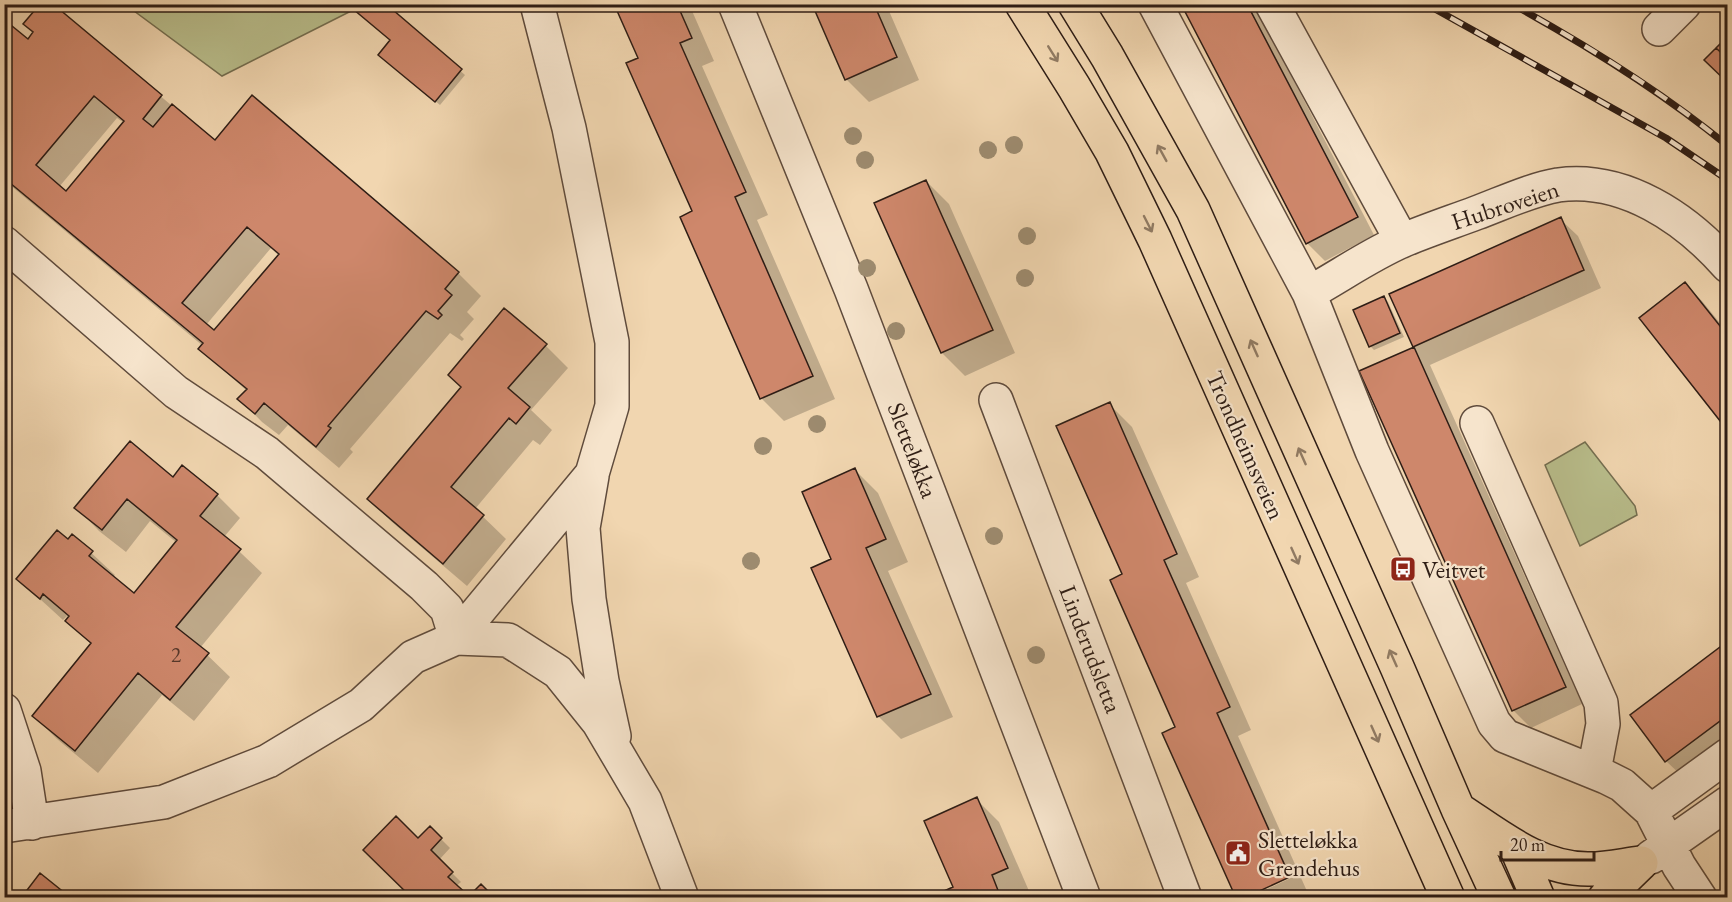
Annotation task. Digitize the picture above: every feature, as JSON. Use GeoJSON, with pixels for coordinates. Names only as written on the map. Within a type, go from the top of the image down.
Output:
{"type":"FeatureCollection","features":[{"type":"Feature","properties":{"kind":"highway","name":"Trondheimsveien"},"geometry":{"type":"LineString","coordinates":[[1022,4],[1101,134],[1155,240],[1448,897]]}},
{"type":"Feature","properties":{"kind":"highway","name":"Trondheimsveien"},"geometry":{"type":"LineString","coordinates":[[1075,4],[1107,56],[1193,210],[1499,897]]}},
{"type":"Feature","properties":{"kind":"highway"},"geometry":{"type":"LineString","coordinates":[[1458,809],[1516,847],[1538,858],[1565,867],[1591,869],[1641,863]]}},
{"type":"Feature","properties":{"kind":"highway"},"geometry":{"type":"LineString","coordinates":[[1516,847],[1538,897]]}},
{"type":"Feature","properties":{"kind":"highway"},"geometry":{"type":"LineString","coordinates":[[1605,897],[1641,863]]}},
{"type":"Feature","properties":{"kind":"street"},"geometry":{"type":"LineString","coordinates":[[537,4],[569,128],[612,342],[612,406],[592,474],[583,528],[589,599],[602,681],[618,754]]}},
{"type":"Feature","properties":{"kind":"street","name":"Sletteløkka"},"geometry":{"type":"LineString","coordinates":[[735,4],[855,300],[1084,897]]}},
{"type":"Feature","properties":{"kind":"street"},"geometry":{"type":"LineString","coordinates":[[1155,4],[1309,293],[1372,451],[1494,723],[1505,736],[1594,771],[1622,785],[1651,811],[1679,866],[1700,897]]}},
{"type":"Feature","properties":{"kind":"street"},"geometry":{"type":"LineString","coordinates":[[1272,4],[1402,241]]}},
{"type":"Feature","properties":{"kind":"street"},"geometry":{"type":"LineString","coordinates":[[1659,29],[1684,4]]}},
{"type":"Feature","properties":{"kind":"street","name":"Hubroveien"},"geometry":{"type":"LineString","coordinates":[[1309,293],[1402,241],[1535,191],[1579,183],[1607,187],[1631,194],[1665,211],[1728,266]]}},
{"type":"Feature","properties":{"kind":"street"},"geometry":{"type":"LineString","coordinates":[[4,243],[176,392],[267,453],[424,586],[447,609],[456,638]]}},
{"type":"Feature","properties":{"kind":"street","name":"Linderudsletta"},"geometry":{"type":"LineString","coordinates":[[996,400],[1185,897]]}},
{"type":"Feature","properties":{"kind":"street"},"geometry":{"type":"LineString","coordinates":[[1477,423],[1601,703],[1603,724],[1594,771]]}},
{"type":"Feature","properties":{"kind":"street"},"geometry":{"type":"LineString","coordinates":[[456,638],[592,474]]}},
{"type":"Feature","properties":{"kind":"street"},"geometry":{"type":"LineString","coordinates":[[4,710],[24,771],[18,824],[164,802],[268,761],[361,705],[413,657],[456,638],[508,640],[558,672],[599,723],[645,801],[682,897]]}},
{"type":"Feature","properties":{"kind":"street"},"geometry":{"type":"LineString","coordinates":[[1651,811],[1728,755]]}},
{"type":"Feature","properties":{"kind":"street"},"geometry":{"type":"LineString","coordinates":[[1641,863],[1728,802]]}},
{"type":"Feature","properties":{"kind":"green space"},"geometry":{"type":"Polygon","coordinates":[[[126,5],[363,5],[222,76],[126,5]]]}},
{"type":"Feature","properties":{"kind":"green space"},"geometry":{"type":"Polygon","coordinates":[[[1585,442],[1635,506],[1637,515],[1580,546],[1545,465],[1585,442]]]}},
{"type":"Feature","properties":{"kind":"building"},"geometry":{"type":"Polygon","coordinates":[[[40,4],[53,4],[162,95],[143,119],[153,127],[172,104],[215,140],[252,95],[459,272],[445,289],[452,295],[438,311],[442,315],[438,319],[426,311],[328,426],[331,428],[316,447],[264,403],[255,414],[237,399],[247,389],[198,349],[203,343],[4,178],[4,35],[12,26],[28,39],[33,32],[23,24],[40,4]],[[94,96],[36,165],[66,191],[124,121],[94,96]],[[247,227],[182,303],[214,330],[279,254],[247,227]]]}},
{"type":"Feature","properties":{"kind":"building"},"geometry":{"type":"Polygon","coordinates":[[[347,4],[386,4],[462,69],[435,102],[378,55],[390,40],[347,4]]]}},
{"type":"Feature","properties":{"kind":"building"},"geometry":{"type":"Polygon","coordinates":[[[614,4],[677,4],[692,38],[680,43],[746,192],[735,197],[813,376],[760,399],[680,217],[692,211],[626,63],[638,58],[614,4]]]}},
{"type":"Feature","properties":{"kind":"building"},"geometry":{"type":"Polygon","coordinates":[[[812,4],[874,4],[897,57],[845,80],[812,4]]]}},
{"type":"Feature","properties":{"kind":"building"},"geometry":{"type":"Polygon","coordinates":[[[1181,4],[1247,4],[1358,217],[1306,244],[1181,4]]]}},
{"type":"Feature","properties":{"kind":"building"},"geometry":{"type":"Polygon","coordinates":[[[1728,36],[1728,59],[1716,48],[1728,36]]]}},
{"type":"Feature","properties":{"kind":"building"},"geometry":{"type":"Polygon","coordinates":[[[1716,48],[1728,59],[1728,83],[1704,60],[1716,48]]]}},
{"type":"Feature","properties":{"kind":"building"},"geometry":{"type":"Polygon","coordinates":[[[926,180],[993,330],[941,353],[874,203],[926,180]]]}},
{"type":"Feature","properties":{"kind":"building"},"geometry":{"type":"Polygon","coordinates":[[[1561,217],[1584,270],[1413,347],[1389,294],[1561,217]]]}},
{"type":"Feature","properties":{"kind":"building"},"geometry":{"type":"Polygon","coordinates":[[[1685,282],[1728,336],[1728,431],[1639,318],[1685,282]]]}},
{"type":"Feature","properties":{"kind":"building"},"geometry":{"type":"Polygon","coordinates":[[[1384,296],[1400,333],[1369,347],[1353,310],[1384,296]]]}},
{"type":"Feature","properties":{"kind":"building"},"geometry":{"type":"Polygon","coordinates":[[[504,308],[547,344],[508,388],[530,407],[516,424],[509,418],[451,487],[484,515],[443,564],[367,499],[461,387],[448,375],[504,308]]]}},
{"type":"Feature","properties":{"kind":"building"},"geometry":{"type":"Polygon","coordinates":[[[1414,347],[1566,687],[1512,711],[1359,371],[1414,347]]]}},
{"type":"Feature","properties":{"kind":"building"},"geometry":{"type":"Polygon","coordinates":[[[1110,402],[1177,554],[1164,560],[1230,707],[1217,713],[1290,877],[1244,898],[1236,898],[1162,733],[1175,727],[1110,580],[1122,574],[1056,426],[1110,402]]]}},
{"type":"Feature","properties":{"kind":"building"},"geometry":{"type":"Polygon","coordinates":[[[130,441],[173,477],[182,465],[218,494],[200,516],[241,549],[176,627],[209,653],[170,700],[138,673],[75,751],[32,716],[91,643],[65,621],[69,616],[43,594],[40,599],[16,579],[57,530],[68,539],[72,534],[93,551],[89,556],[134,593],[177,540],[127,499],[102,530],[74,508],[130,441]]]}},
{"type":"Feature","properties":{"kind":"building"},"geometry":{"type":"Polygon","coordinates":[[[855,468],[886,539],[866,548],[931,694],[877,717],[811,568],[831,559],[802,492],[855,468]]]}},
{"type":"Feature","properties":{"kind":"building"},"geometry":{"type":"Polygon","coordinates":[[[1728,641],[1728,715],[1665,762],[1630,715],[1728,641]]]}},
{"type":"Feature","properties":{"kind":"building"},"geometry":{"type":"Polygon","coordinates":[[[977,797],[1008,868],[992,875],[1001,898],[939,898],[937,894],[953,887],[924,821],[977,797]]]}},
{"type":"Feature","properties":{"kind":"building"},"geometry":{"type":"Polygon","coordinates":[[[396,816],[418,838],[430,826],[442,838],[431,850],[453,872],[448,877],[469,896],[481,884],[493,896],[412,898],[363,850],[396,816]]]}},
{"type":"Feature","properties":{"kind":"building"},"geometry":{"type":"Polygon","coordinates":[[[40,873],[71,898],[21,898],[40,873]]]}},
{"type":"Feature","properties":{"kind":"railway"},"geometry":{"type":"LineString","coordinates":[[1426,4],[1666,138],[1728,180]]}},
{"type":"Feature","properties":{"kind":"railway"},"geometry":{"type":"LineString","coordinates":[[1512,4],[1623,70],[1728,146]]}},
{"type":"Feature","properties":{"kind":"place","name":"Veitvet"},"geometry":{"type":"Point","coordinates":[1403,569]}},
{"type":"Feature","properties":{"kind":"place","name":"Sletteløkka Grendehus"},"geometry":{"type":"Point","coordinates":[1238,853]}}]}
